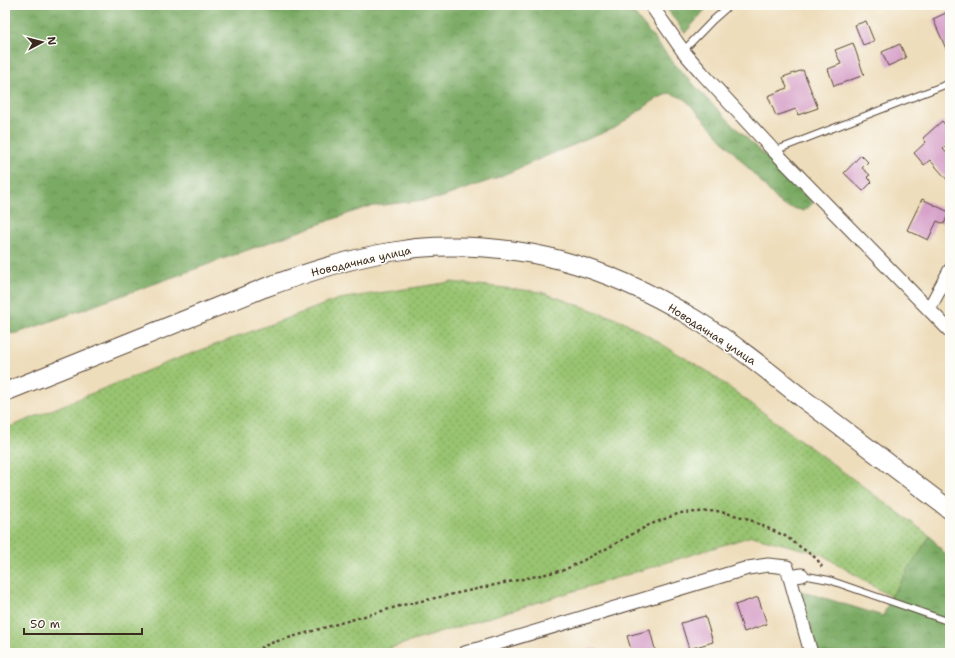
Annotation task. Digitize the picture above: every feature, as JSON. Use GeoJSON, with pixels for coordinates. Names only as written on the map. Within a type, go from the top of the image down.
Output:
{"type":"FeatureCollection","features":[{"type":"Feature","properties":{"kind":"street"},"geometry":{"type":"LineString","coordinates":[[651,5],[683,51],[702,73],[774,151],[950,331]]}},
{"type":"Feature","properties":{"kind":"street","name":"Новодачная улица"},"geometry":{"type":"LineString","coordinates":[[5,392],[264,288],[305,273],[343,262],[415,248],[476,247],[509,250],[544,255],[574,263],[608,275],[636,287],[694,319],[751,359],[950,510]]}},
{"type":"Feature","properties":{"kind":"street"},"geometry":{"type":"LineString","coordinates":[[929,309],[950,270]]}},
{"type":"Feature","properties":{"kind":"street"},"geometry":{"type":"LineString","coordinates":[[465,653],[748,568],[768,565],[787,567],[796,576],[811,653]]}},
{"type":"Feature","properties":{"kind":"lane"},"geometry":{"type":"LineString","coordinates":[[683,51],[730,5]]}},
{"type":"Feature","properties":{"kind":"lane"},"geometry":{"type":"LineString","coordinates":[[774,151],[950,83]]}},
{"type":"Feature","properties":{"kind":"lane"},"geometry":{"type":"LineString","coordinates":[[796,576],[829,580],[950,622]]}},
{"type":"Feature","properties":{"kind":"path"},"geometry":{"type":"LineString","coordinates":[[249,653],[271,643],[403,605],[564,570],[649,525],[680,513],[718,511],[746,518],[785,536],[817,559],[829,580]]}},
{"type":"Feature","properties":{"kind":"green space"},"geometry":{"type":"Polygon","coordinates":[[[5,5],[627,5],[674,63],[708,100],[788,176],[813,203],[804,211],[782,205],[685,99],[670,93],[656,99],[615,128],[494,179],[440,198],[367,207],[18,333],[5,334],[5,5]]]}},
{"type":"Feature","properties":{"kind":"green space"},"geometry":{"type":"Polygon","coordinates":[[[664,5],[709,5],[685,33],[664,5]]]}},
{"type":"Feature","properties":{"kind":"green space"},"geometry":{"type":"Polygon","coordinates":[[[451,282],[541,292],[623,321],[707,371],[930,536],[891,597],[821,554],[752,536],[374,653],[5,653],[5,429],[166,363],[339,299],[451,282]]]}},
{"type":"Feature","properties":{"kind":"green space"},"geometry":{"type":"Polygon","coordinates":[[[930,536],[950,560],[950,653],[813,653],[795,589],[883,616],[891,597],[930,536]]]}},
{"type":"Feature","properties":{"kind":"building"},"geometry":{"type":"Polygon","coordinates":[[[950,11],[950,50],[947,51],[933,19],[950,11]]]}},
{"type":"Feature","properties":{"kind":"building"},"geometry":{"type":"Polygon","coordinates":[[[866,21],[874,41],[863,45],[855,25],[866,21]]]}},
{"type":"Feature","properties":{"kind":"building"},"geometry":{"type":"Polygon","coordinates":[[[853,43],[864,75],[834,86],[828,69],[841,64],[835,50],[853,43]]]}},
{"type":"Feature","properties":{"kind":"building"},"geometry":{"type":"Polygon","coordinates":[[[900,44],[906,58],[888,66],[882,52],[900,44]]]}},
{"type":"Feature","properties":{"kind":"building"},"geometry":{"type":"Polygon","coordinates":[[[803,70],[818,108],[798,115],[796,109],[776,116],[768,96],[787,88],[783,77],[803,70]]]}},
{"type":"Feature","properties":{"kind":"building"},"geometry":{"type":"Polygon","coordinates":[[[942,121],[950,130],[950,142],[943,149],[950,157],[950,183],[930,160],[924,165],[914,153],[926,142],[923,138],[942,121]]]}},
{"type":"Feature","properties":{"kind":"building"},"geometry":{"type":"Polygon","coordinates":[[[861,155],[868,162],[862,168],[870,175],[867,177],[872,182],[863,191],[844,173],[861,155]]]}},
{"type":"Feature","properties":{"kind":"building"},"geometry":{"type":"Polygon","coordinates":[[[922,199],[949,212],[944,224],[937,221],[928,240],[907,230],[922,199]]]}},
{"type":"Feature","properties":{"kind":"building"},"geometry":{"type":"Polygon","coordinates":[[[758,597],[767,624],[744,632],[735,605],[758,597]]]}},
{"type":"Feature","properties":{"kind":"building"},"geometry":{"type":"Polygon","coordinates":[[[705,616],[713,642],[689,649],[681,623],[705,616]]]}},
{"type":"Feature","properties":{"kind":"building"},"geometry":{"type":"Polygon","coordinates":[[[650,630],[656,653],[632,653],[627,636],[650,630]]]}},
{"type":"Feature","properties":{"kind":"building"},"geometry":{"type":"Polygon","coordinates":[[[594,648],[596,653],[577,653],[594,648]]]}}]}
